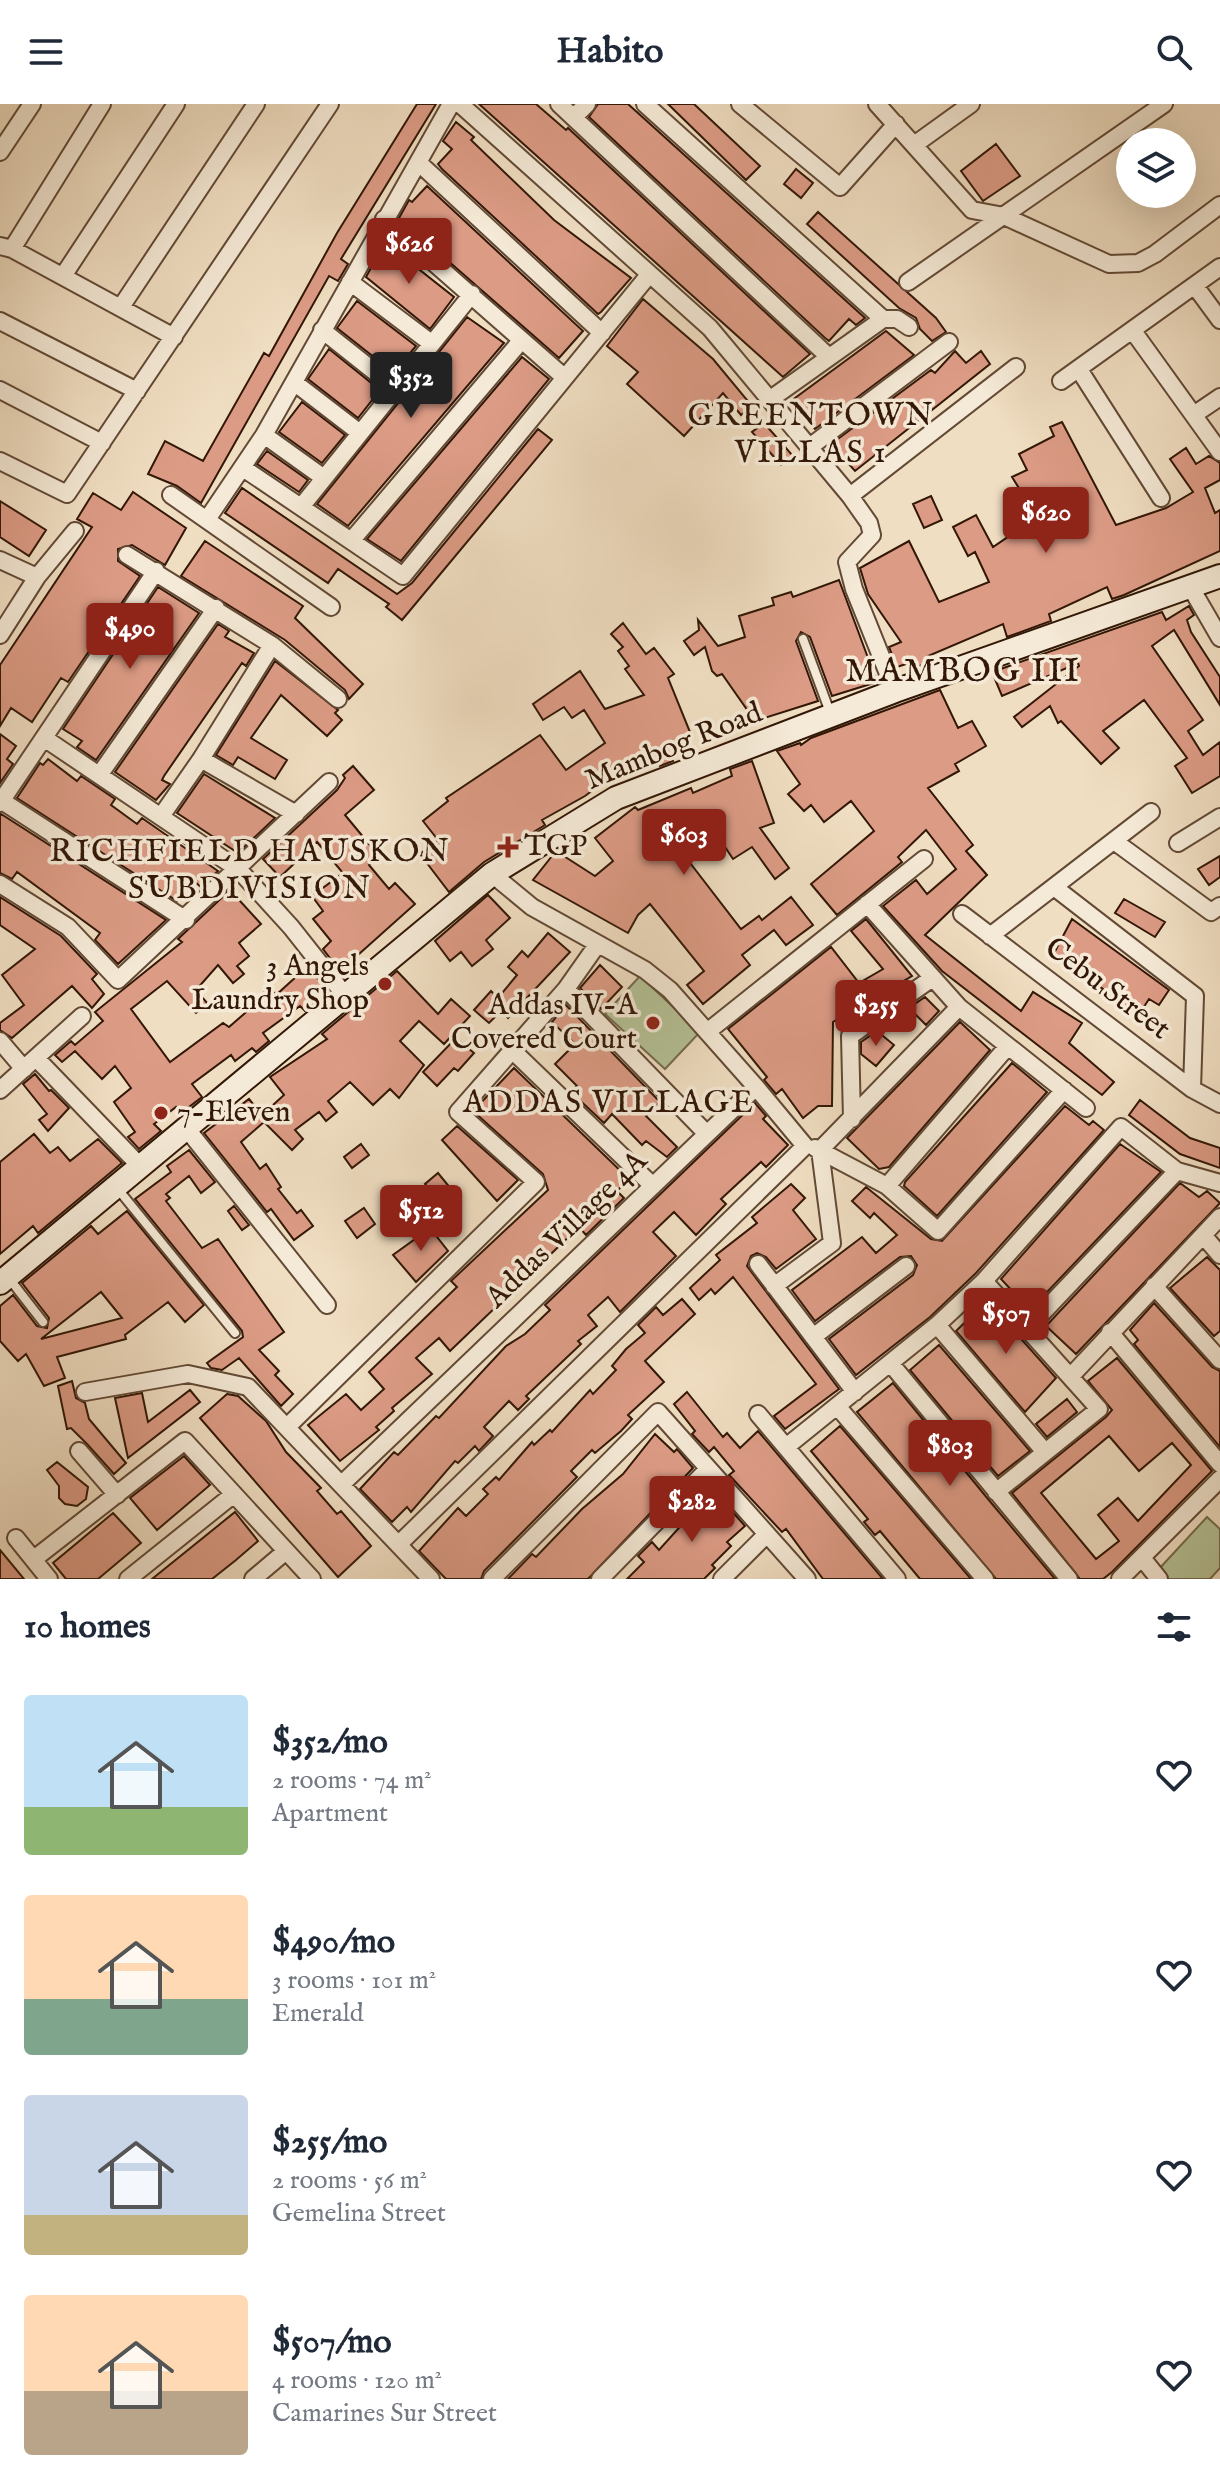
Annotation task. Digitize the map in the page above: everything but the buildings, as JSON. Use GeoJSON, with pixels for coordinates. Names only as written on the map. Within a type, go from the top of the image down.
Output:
{"type":"FeatureCollection","features":[{"type":"Feature","properties":{"kind":"main road","name":"Mambog Road"},"geometry":{"type":"LineString","coordinates":[[4,1280],[344,994],[492,874],[616,798],[895,691],[1220,576]]}},
{"type":"Feature","properties":{"kind":"street"},"geometry":{"type":"LineString","coordinates":[[0,152],[32,104]]}},
{"type":"Feature","properties":{"kind":"street"},"geometry":{"type":"LineString","coordinates":[[102,104],[6,248],[174,337]]}},
{"type":"Feature","properties":{"kind":"street"},"geometry":{"type":"LineString","coordinates":[[63,276],[176,104]]}},
{"type":"Feature","properties":{"kind":"street"},"geometry":{"type":"LineString","coordinates":[[121,307],[256,104]]}},
{"type":"Feature","properties":{"kind":"street"},"geometry":{"type":"LineString","coordinates":[[0,461],[65,496],[330,104]]}},
{"type":"Feature","properties":{"kind":"street"},"geometry":{"type":"LineString","coordinates":[[208,518],[295,383],[451,104]]}},
{"type":"Feature","properties":{"kind":"street"},"geometry":{"type":"LineString","coordinates":[[460,104],[648,276],[710,328],[772,398],[850,496],[869,523],[872,535],[847,562],[854,589],[895,691]]}},
{"type":"Feature","properties":{"kind":"street"},"geometry":{"type":"LineString","coordinates":[[559,104],[829,357]]}},
{"type":"Feature","properties":{"kind":"street"},"geometry":{"type":"LineString","coordinates":[[574,117],[587,104]]}},
{"type":"Feature","properties":{"kind":"street"},"geometry":{"type":"LineString","coordinates":[[645,104],[883,319]]}},
{"type":"Feature","properties":{"kind":"street"},"geometry":{"type":"LineString","coordinates":[[740,104],[840,187],[896,124]]}},
{"type":"Feature","properties":{"kind":"street"},"geometry":{"type":"LineString","coordinates":[[877,104],[977,214],[1004,216],[1109,264],[1138,263],[1155,254],[1220,205]]}},
{"type":"Feature","properties":{"kind":"street"},"geometry":{"type":"LineString","coordinates":[[914,145],[971,104]]}},
{"type":"Feature","properties":{"kind":"street"},"geometry":{"type":"LineString","coordinates":[[908,282],[1164,104]]}},
{"type":"Feature","properties":{"kind":"street"},"geometry":{"type":"LineString","coordinates":[[419,163],[602,333]]}},
{"type":"Feature","properties":{"kind":"street"},"geometry":{"type":"LineString","coordinates":[[384,219],[472,294],[520,342],[564,377]]}},
{"type":"Feature","properties":{"kind":"street"},"geometry":{"type":"LineString","coordinates":[[1061,381],[1080,371],[1220,267]]}},
{"type":"Feature","properties":{"kind":"street"},"geometry":{"type":"LineString","coordinates":[[243,468],[403,576],[648,276]]}},
{"type":"Feature","properties":{"kind":"street"},"geometry":{"type":"LineString","coordinates":[[350,282],[431,343]]}},
{"type":"Feature","properties":{"kind":"street"},"geometry":{"type":"LineString","coordinates":[[1195,286],[1220,320]]}},
{"type":"Feature","properties":{"kind":"street"},"geometry":{"type":"LineString","coordinates":[[301,507],[472,294]]}},
{"type":"Feature","properties":{"kind":"street"},"geometry":{"type":"LineString","coordinates":[[772,398],[883,319],[897,319],[909,327]]}},
{"type":"Feature","properties":{"kind":"street"},"geometry":{"type":"LineString","coordinates":[[0,321],[137,391]]}},
{"type":"Feature","properties":{"kind":"street"},"geometry":{"type":"LineString","coordinates":[[322,330],[395,388]]}},
{"type":"Feature","properties":{"kind":"street"},"geometry":{"type":"LineString","coordinates":[[1133,331],[1220,452]]}},
{"type":"Feature","properties":{"kind":"street"},"geometry":{"type":"LineString","coordinates":[[351,541],[520,342]]}},
{"type":"Feature","properties":{"kind":"street"},"geometry":{"type":"LineString","coordinates":[[811,446],[949,342]]}},
{"type":"Feature","properties":{"kind":"street"},"geometry":{"type":"LineString","coordinates":[[850,496],[1016,367]]}},
{"type":"Feature","properties":{"kind":"street"},"geometry":{"type":"LineString","coordinates":[[1080,371],[1161,498]]}},
{"type":"Feature","properties":{"kind":"street"},"geometry":{"type":"LineString","coordinates":[[295,383],[360,433]]}},
{"type":"Feature","properties":{"kind":"street"},"geometry":{"type":"LineString","coordinates":[[0,390],[102,443]]}},
{"type":"Feature","properties":{"kind":"street"},"geometry":{"type":"LineString","coordinates":[[1195,414],[1220,397]]}},
{"type":"Feature","properties":{"kind":"street"},"geometry":{"type":"LineString","coordinates":[[264,435],[324,478]]}},
{"type":"Feature","properties":{"kind":"street"},"geometry":{"type":"LineString","coordinates":[[171,495],[331,607]]}},
{"type":"Feature","properties":{"kind":"street"},"geometry":{"type":"LineString","coordinates":[[0,635],[37,577],[75,531]]}},
{"type":"Feature","properties":{"kind":"street"},"geometry":{"type":"LineString","coordinates":[[127,555],[272,645],[338,699]]}},
{"type":"Feature","properties":{"kind":"street"},"geometry":{"type":"LineString","coordinates":[[0,560],[37,577]]}},
{"type":"Feature","properties":{"kind":"street"},"geometry":{"type":"LineString","coordinates":[[156,571],[1,802],[186,920]]}},
{"type":"Feature","properties":{"kind":"street"},"geometry":{"type":"LineString","coordinates":[[1191,588],[1220,638]]}},
{"type":"Feature","properties":{"kind":"street"},"geometry":{"type":"LineString","coordinates":[[100,774],[216,608]]}},
{"type":"Feature","properties":{"kind":"street"},"geometry":{"type":"LineString","coordinates":[[162,815],[272,645]]}},
{"type":"Feature","properties":{"kind":"street"},"geometry":{"type":"LineString","coordinates":[[44,738],[238,869],[291,927],[344,994]]}},
{"type":"Feature","properties":{"kind":"street"},"geometry":{"type":"LineString","coordinates":[[201,759],[296,814]]}},
{"type":"Feature","properties":{"kind":"street"},"geometry":{"type":"LineString","coordinates":[[0,884],[68,927],[118,980],[186,920],[329,782]]}},
{"type":"Feature","properties":{"kind":"street"},"geometry":{"type":"LineString","coordinates":[[990,936],[1151,812]]}},
{"type":"Feature","properties":{"kind":"street"},"geometry":{"type":"LineString","coordinates":[[1178,843],[1220,817]]}},
{"type":"Feature","properties":{"kind":"street"},"geometry":{"type":"LineString","coordinates":[[1114,841],[1211,912],[1220,906]]}},
{"type":"Feature","properties":{"kind":"street"},"geometry":{"type":"LineString","coordinates":[[707,1032],[924,859]]}},
{"type":"Feature","properties":{"kind":"street"},"geometry":{"type":"LineString","coordinates":[[492,874],[532,907],[645,970],[670,990],[812,1148],[887,1186],[938,1231],[1064,1090]]}},
{"type":"Feature","properties":{"kind":"street"},"geometry":{"type":"LineString","coordinates":[[1054,887],[1195,996],[1192,1089]]}},
{"type":"Feature","properties":{"kind":"street"},"geometry":{"type":"LineString","coordinates":[[867,904],[959,1007],[1086,1108]]}},
{"type":"Feature","properties":{"kind":"street","name":"Cebu Street"},"geometry":{"type":"LineString","coordinates":[[962,914],[1192,1089],[1220,1104]]}},
{"type":"Feature","properties":{"kind":"street"},"geometry":{"type":"LineString","coordinates":[[288,1426],[536,1182],[458,1112],[566,989],[597,945]]}},
{"type":"Feature","properties":{"kind":"street"},"geometry":{"type":"LineString","coordinates":[[852,1119],[850,1036],[931,979]]}},
{"type":"Feature","properties":{"kind":"street"},"geometry":{"type":"LineString","coordinates":[[566,989],[707,1134]]}},
{"type":"Feature","properties":{"kind":"street"},"geometry":{"type":"LineString","coordinates":[[399,1544],[812,1148],[852,1119],[959,1007]]}},
{"type":"Feature","properties":{"kind":"street"},"geometry":{"type":"LineString","coordinates":[[0,1090],[82,1016]]}},
{"type":"Feature","properties":{"kind":"street"},"geometry":{"type":"LineString","coordinates":[[0,1041],[30,1064],[141,1167]]}},
{"type":"Feature","properties":{"kind":"street"},"geometry":{"type":"LineString","coordinates":[[887,1186],[1008,1046]]}},
{"type":"Feature","properties":{"kind":"street"},"geometry":{"type":"LineString","coordinates":[[512,1050],[653,1186]]}},
{"type":"Feature","properties":{"kind":"street","name":"Addas Village 4A"},"geometry":{"type":"LineString","coordinates":[[343,1483],[756,1087]]}},
{"type":"Feature","properties":{"kind":"street"},"geometry":{"type":"LineString","coordinates":[[786,1447],[891,1364],[984,1281],[1121,1127],[1177,1171],[1220,1183]]}},
{"type":"Feature","properties":{"kind":"street"},"geometry":{"type":"LineString","coordinates":[[187,1129],[327,1305]]}},
{"type":"Feature","properties":{"kind":"street"},"geometry":{"type":"LineString","coordinates":[[774,1286],[832,1243],[812,1148]]}},
{"type":"Feature","properties":{"kind":"street"},"geometry":{"type":"LineString","coordinates":[[1029,1327],[1177,1171]]}},
{"type":"Feature","properties":{"kind":"street"},"geometry":{"type":"LineString","coordinates":[[1071,1376],[1220,1217]]}},
{"type":"Feature","properties":{"kind":"street"},"geometry":{"type":"LineString","coordinates":[[1203,1235],[1220,1255]]}},
{"type":"Feature","properties":{"kind":"street"},"geometry":{"type":"LineString","coordinates":[[758,1264],[855,1392]]}},
{"type":"Feature","properties":{"kind":"street"},"geometry":{"type":"LineString","coordinates":[[813,1337],[906,1266]]}},
{"type":"Feature","properties":{"kind":"street"},"geometry":{"type":"LineString","coordinates":[[984,1281],[1029,1327],[1099,1409],[996,1492]]}},
{"type":"Feature","properties":{"kind":"street"},"geometry":{"type":"LineString","coordinates":[[1154,1286],[1220,1360]]}},
{"type":"Feature","properties":{"kind":"street"},"geometry":{"type":"LineString","coordinates":[[937,1325],[1045,1452]]}},
{"type":"Feature","properties":{"kind":"street"},"geometry":{"type":"LineString","coordinates":[[1110,1332],[1220,1464]]}},
{"type":"Feature","properties":{"kind":"street"},"geometry":{"type":"LineString","coordinates":[[891,1364],[1069,1579]]}},
{"type":"Feature","properties":{"kind":"street"},"geometry":{"type":"LineString","coordinates":[[85,1392],[196,1374],[223,1384],[248,1387],[343,1483],[431,1579]]}},
{"type":"Feature","properties":{"kind":"street"},"geometry":{"type":"LineString","coordinates":[[837,1406],[985,1579]]}},
{"type":"Feature","properties":{"kind":"street"},"geometry":{"type":"LineString","coordinates":[[492,1579],[658,1412],[807,1579]]}},
{"type":"Feature","properties":{"kind":"street"},"geometry":{"type":"LineString","coordinates":[[758,1414],[897,1579]]}},
{"type":"Feature","properties":{"kind":"street"},"geometry":{"type":"LineString","coordinates":[[34,1559],[185,1441],[312,1579]]}},
{"type":"Feature","properties":{"kind":"street"},"geometry":{"type":"LineString","coordinates":[[79,1451],[117,1495]]}},
{"type":"Feature","properties":{"kind":"street"},"geometry":{"type":"LineString","coordinates":[[600,1579],[707,1470]]}},
{"type":"Feature","properties":{"kind":"street"},"geometry":{"type":"LineString","coordinates":[[1120,1579],[1220,1479]]}},
{"type":"Feature","properties":{"kind":"street"},"geometry":{"type":"LineString","coordinates":[[128,1579],[234,1494]]}},
{"type":"Feature","properties":{"kind":"street"},"geometry":{"type":"LineString","coordinates":[[722,1579],[767,1534]]}},
{"type":"Feature","properties":{"kind":"street"},"geometry":{"type":"LineString","coordinates":[[16,1538],[49,1579]]}},
{"type":"Feature","properties":{"kind":"street"},"geometry":{"type":"LineString","coordinates":[[253,1579],[286,1551]]}},
{"type":"Feature","properties":{"kind":"street"},"geometry":{"type":"LineString","coordinates":[[1143,1559],[1159,1579]]}},
{"type":"Feature","properties":{"kind":"lane"},"geometry":{"type":"LineString","coordinates":[[803,639],[831,715]]}},
{"type":"Feature","properties":{"kind":"lane"},"geometry":{"type":"LineString","coordinates":[[117,1187],[235,1333]]}},
{"type":"Feature","properties":{"kind":"lane"},"geometry":{"type":"LineString","coordinates":[[4,1280],[43,1322]]}},
{"type":"Feature","properties":{"kind":"green space","name":"Addas IV-A Covered Court"},"geometry":{"type":"Polygon","coordinates":[[[640,976],[700,1032],[665,1069],[605,1014],[640,976]]]}},
{"type":"Feature","properties":{"kind":"green space"},"geometry":{"type":"Polygon","coordinates":[[[1207,1517],[1220,1529],[1220,1568],[1210,1579],[1168,1579],[1158,1570],[1207,1517]]]}},
{"type":"Feature","properties":{"kind":"place","name":"TGP"},"geometry":{"type":"Point","coordinates":[508,847]}},
{"type":"Feature","properties":{"kind":"place","name":"3 Angels Laundry Shop"},"geometry":{"type":"Point","coordinates":[385,984]}},
{"type":"Feature","properties":{"kind":"place","name":"Addas IV-A Covered Court"},"geometry":{"type":"Point","coordinates":[653,1023]}},
{"type":"Feature","properties":{"kind":"place","name":"7-Eleven"},"geometry":{"type":"Point","coordinates":[161,1113]}},
{"type":"Feature","properties":{"kind":"district","name":"GREENTOWN VILLAS 1"},"geometry":{"type":"Point","coordinates":[811,434]}},
{"type":"Feature","properties":{"kind":"district","name":"MAMBOG III"},"geometry":{"type":"Point","coordinates":[963,671]}},
{"type":"Feature","properties":{"kind":"district","name":"RICHFIELD HAUSKON SUBDIVISION"},"geometry":{"type":"Point","coordinates":[250,870]}},
{"type":"Feature","properties":{"kind":"district","name":"ADDAS VILLAGE"},"geometry":{"type":"Point","coordinates":[609,1103]}}]}
